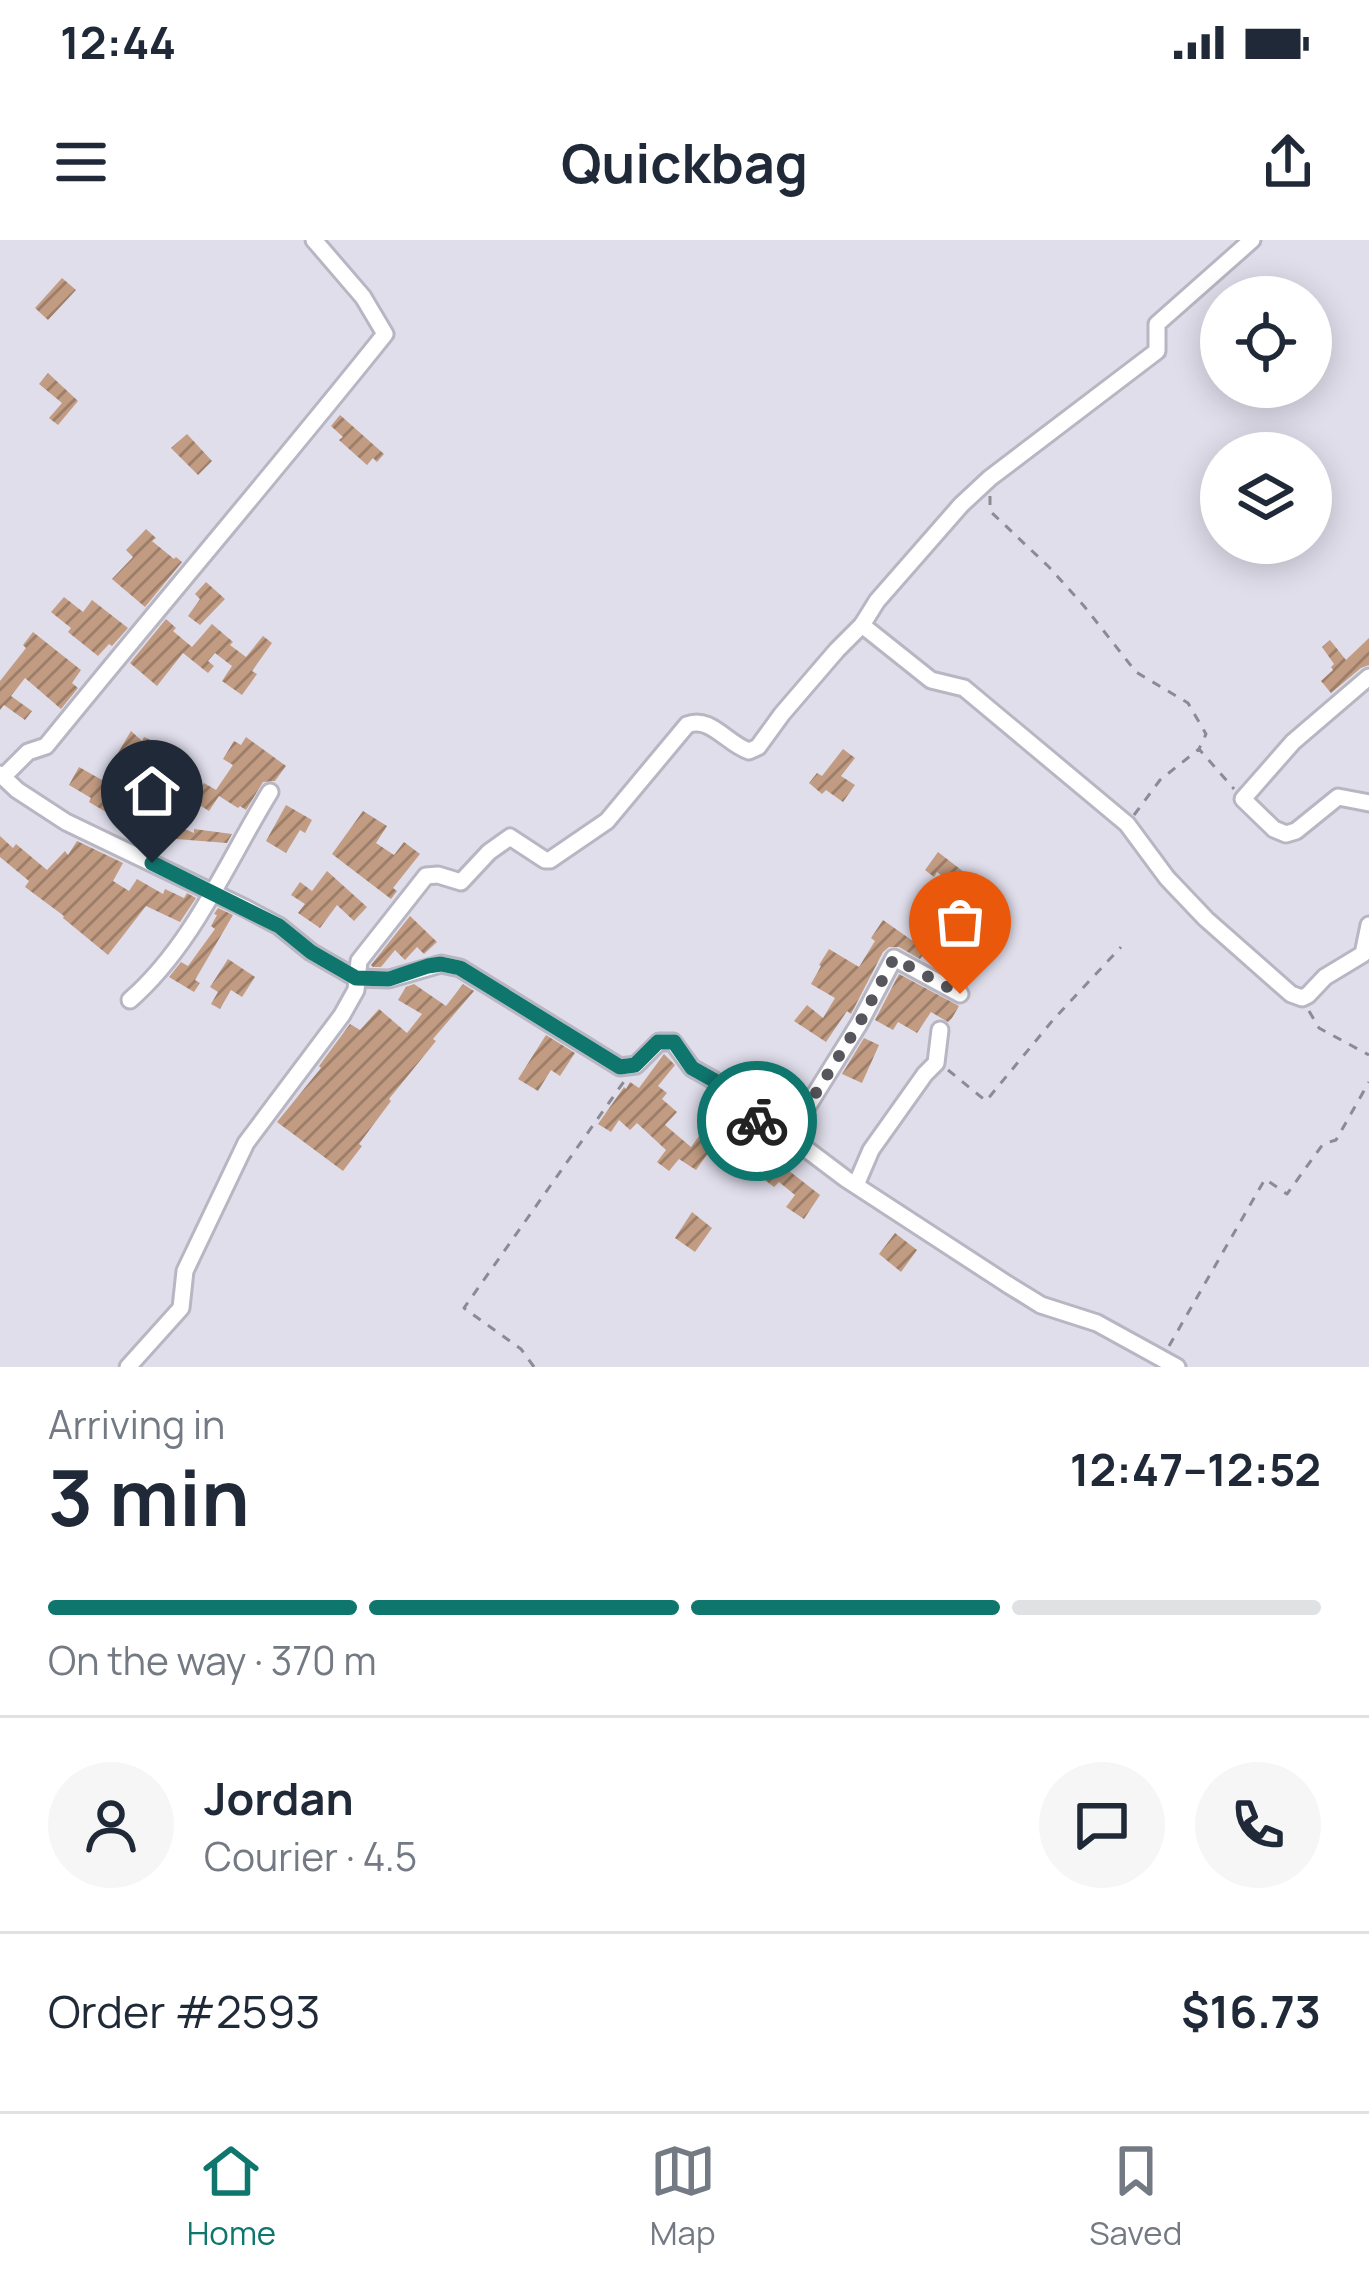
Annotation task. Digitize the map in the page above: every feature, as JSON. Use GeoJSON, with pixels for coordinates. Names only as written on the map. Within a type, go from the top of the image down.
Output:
{"type":"FeatureCollection","features":[{"type":"Feature","properties":{"kind":"street"},"geometry":{"type":"LineString","coordinates":[[314,240],[363,297],[385,334],[46,746],[28,752],[1,776],[66,822],[279,926],[311,952],[356,978],[389,979],[441,964],[460,968],[620,1067],[635,1065],[658,1042],[674,1042],[692,1068],[717,1082],[733,1105],[789,1136],[1041,1305],[1097,1323],[1170,1363]]}},
{"type":"Feature","properties":{"kind":"street"},"geometry":{"type":"LineString","coordinates":[[128,1367],[181,1308],[184,1271],[246,1143],[342,1015],[356,990],[359,961],[426,876],[460,882],[510,837],[550,860],[607,821],[694,721],[703,721],[738,747],[749,751],[758,747],[942,525],[990,478],[1157,351],[1157,325],[1252,240]]}},
{"type":"Feature","properties":{"kind":"street"},"geometry":{"type":"LineString","coordinates":[[862,625],[931,680],[964,688],[1126,824],[1206,919],[1291,994],[1302,998],[1325,977],[1364,954],[1369,925]]}},
{"type":"Feature","properties":{"kind":"street"},"geometry":{"type":"LineString","coordinates":[[1369,676],[1293,742],[1244,800],[1274,829],[1286,834],[1338,797],[1369,803]]}},
{"type":"Feature","properties":{"kind":"street"},"geometry":{"type":"LineString","coordinates":[[130,1000],[188,932],[270,792]]}},
{"type":"Feature","properties":{"kind":"street"},"geometry":{"type":"LineString","coordinates":[[789,1136],[894,958],[960,994]]}},
{"type":"Feature","properties":{"kind":"street"},"geometry":{"type":"LineString","coordinates":[[856,1185],[871,1150],[936,1063],[940,1030]]}},
{"type":"Feature","properties":{"kind":"path"},"geometry":{"type":"LineString","coordinates":[[990,478],[990,511],[1084,606],[1136,672],[1188,704],[1206,734],[1199,749],[1160,780],[1126,824]]}},
{"type":"Feature","properties":{"kind":"path"},"geometry":{"type":"LineString","coordinates":[[1199,749],[1244,800]]}},
{"type":"Feature","properties":{"kind":"path"},"geometry":{"type":"LineString","coordinates":[[936,1063],[986,1102],[1120,947]]}},
{"type":"Feature","properties":{"kind":"path"},"geometry":{"type":"LineString","coordinates":[[1302,998],[1318,1028],[1369,1055]]}},
{"type":"Feature","properties":{"kind":"path"},"geometry":{"type":"LineString","coordinates":[[534,1367],[521,1349],[464,1308],[625,1081],[628,1067]]}},
{"type":"Feature","properties":{"kind":"path"},"geometry":{"type":"LineString","coordinates":[[1170,1363],[1265,1179],[1287,1194],[1323,1144],[1336,1140],[1369,1082]]}},
{"type":"Feature","properties":{"kind":"building"},"geometry":{"type":"Polygon","coordinates":[[[62,278],[76,290],[48,320],[35,308],[62,278]]]}},
{"type":"Feature","properties":{"kind":"building"},"geometry":{"type":"Polygon","coordinates":[[[48,373],[78,401],[58,425],[49,418],[62,403],[39,384],[48,373]]]}},
{"type":"Feature","properties":{"kind":"building"},"geometry":{"type":"Polygon","coordinates":[[[340,415],[384,454],[377,462],[373,458],[367,465],[339,440],[343,437],[331,426],[340,415]]]}},
{"type":"Feature","properties":{"kind":"building"},"geometry":{"type":"Polygon","coordinates":[[[187,434],[212,461],[198,475],[171,448],[187,434]]]}},
{"type":"Feature","properties":{"kind":"building"},"geometry":{"type":"Polygon","coordinates":[[[146,529],[156,538],[152,541],[182,562],[145,607],[112,579],[133,557],[126,550],[146,529]]]}},
{"type":"Feature","properties":{"kind":"building"},"geometry":{"type":"Polygon","coordinates":[[[206,582],[225,599],[200,625],[188,616],[200,599],[195,594],[206,582]]]}},
{"type":"Feature","properties":{"kind":"building"},"geometry":{"type":"Polygon","coordinates":[[[64,597],[83,612],[92,600],[128,628],[98,656],[51,612],[64,597]]]}},
{"type":"Feature","properties":{"kind":"building"},"geometry":{"type":"Polygon","coordinates":[[[166,619],[192,647],[212,624],[246,657],[263,636],[272,643],[242,695],[222,681],[232,666],[215,653],[208,661],[214,666],[208,673],[183,653],[157,686],[130,663],[166,619]]]}},
{"type":"Feature","properties":{"kind":"building"},"geometry":{"type":"Polygon","coordinates":[[[33,632],[81,670],[72,683],[78,688],[61,709],[25,678],[11,696],[32,711],[25,720],[4,705],[0,710],[0,681],[33,632]]]}},
{"type":"Feature","properties":{"kind":"building"},"geometry":{"type":"Polygon","coordinates":[[[1369,638],[1369,665],[1331,693],[1321,681],[1334,664],[1322,647],[1330,640],[1346,660],[1369,638]]]}},
{"type":"Feature","properties":{"kind":"building"},"geometry":{"type":"Polygon","coordinates":[[[131,731],[142,741],[144,737],[162,745],[148,774],[124,763],[113,782],[156,802],[148,819],[125,807],[118,819],[69,785],[79,767],[102,780],[131,731]]]}},
{"type":"Feature","properties":{"kind":"building"},"geometry":{"type":"Polygon","coordinates":[[[246,737],[286,766],[275,781],[263,782],[246,810],[219,796],[209,811],[193,801],[204,783],[216,790],[233,765],[223,759],[234,741],[241,745],[246,737]]]}},
{"type":"Feature","properties":{"kind":"building"},"geometry":{"type":"Polygon","coordinates":[[[843,749],[855,758],[841,776],[855,785],[843,802],[809,783],[817,773],[822,776],[843,749]]]}},
{"type":"Feature","properties":{"kind":"building"},"geometry":{"type":"Polygon","coordinates":[[[286,805],[312,820],[286,853],[266,841],[286,805]]]}},
{"type":"Feature","properties":{"kind":"building"},"geometry":{"type":"Polygon","coordinates":[[[363,811],[387,826],[376,843],[394,855],[404,842],[420,854],[393,888],[397,891],[391,899],[332,854],[363,811]]]}},
{"type":"Feature","properties":{"kind":"building"},"geometry":{"type":"Polygon","coordinates":[[[154,816],[194,833],[194,829],[232,834],[227,843],[163,838],[149,830],[154,816]]]}},
{"type":"Feature","properties":{"kind":"building"},"geometry":{"type":"Polygon","coordinates":[[[0,836],[47,870],[65,851],[68,855],[77,841],[123,863],[113,881],[129,891],[137,879],[163,894],[165,889],[196,898],[180,922],[146,906],[108,955],[25,887],[29,881],[0,857],[0,836]]]}},
{"type":"Feature","properties":{"kind":"building"},"geometry":{"type":"Polygon","coordinates":[[[938,852],[978,883],[957,911],[943,900],[954,885],[937,872],[934,877],[925,870],[938,852]]]}},
{"type":"Feature","properties":{"kind":"building"},"geometry":{"type":"Polygon","coordinates":[[[327,871],[367,907],[354,921],[337,905],[320,928],[298,913],[305,904],[291,895],[300,882],[312,891],[327,871]]]}},
{"type":"Feature","properties":{"kind":"building"},"geometry":{"type":"Polygon","coordinates":[[[218,908],[233,915],[195,980],[200,983],[194,992],[169,977],[181,962],[188,966],[215,929],[211,926],[218,908]]]}},
{"type":"Feature","properties":{"kind":"building"},"geometry":{"type":"Polygon","coordinates":[[[410,916],[437,942],[424,954],[417,947],[405,960],[395,950],[381,967],[373,967],[371,965],[410,916]]]}},
{"type":"Feature","properties":{"kind":"building"},"geometry":{"type":"Polygon","coordinates":[[[883,920],[920,946],[931,933],[949,944],[964,956],[956,967],[962,971],[957,978],[923,955],[920,959],[899,947],[889,947],[851,1014],[847,1011],[826,1042],[794,1021],[807,1005],[823,1018],[835,998],[811,984],[819,965],[829,949],[859,967],[883,920]]]}},
{"type":"Feature","properties":{"kind":"building"},"geometry":{"type":"Polygon","coordinates":[[[228,959],[255,977],[242,997],[231,990],[220,1009],[211,1004],[218,992],[210,987],[228,959]]]}},
{"type":"Feature","properties":{"kind":"building"},"geometry":{"type":"Polygon","coordinates":[[[899,974],[959,1006],[952,1018],[948,1022],[931,1012],[917,1033],[898,1022],[893,1030],[875,1020],[899,974]]]}},
{"type":"Feature","properties":{"kind":"building"},"geometry":{"type":"Polygon","coordinates":[[[414,984],[446,1006],[463,984],[474,991],[389,1099],[343,1171],[277,1122],[350,1024],[360,1030],[379,1009],[407,1033],[422,1014],[398,1000],[414,984]]]}},
{"type":"Feature","properties":{"kind":"building"},"geometry":{"type":"Polygon","coordinates":[[[546,1035],[575,1053],[560,1076],[551,1070],[538,1091],[518,1079],[546,1035]]]}},
{"type":"Feature","properties":{"kind":"building"},"geometry":{"type":"Polygon","coordinates":[[[864,1038],[879,1045],[862,1083],[842,1074],[864,1038]]]}},
{"type":"Feature","properties":{"kind":"building"},"geometry":{"type":"Polygon","coordinates":[[[664,1054],[675,1065],[658,1086],[667,1093],[662,1099],[677,1112],[665,1125],[691,1147],[702,1132],[716,1142],[696,1170],[679,1159],[669,1171],[657,1162],[666,1150],[637,1123],[630,1130],[619,1120],[611,1132],[598,1124],[624,1087],[630,1082],[639,1088],[664,1054]]]}},
{"type":"Feature","properties":{"kind":"building"},"geometry":{"type":"Polygon","coordinates":[[[779,1145],[789,1151],[779,1163],[820,1195],[804,1219],[786,1207],[795,1195],[756,1173],[779,1145]]]}},
{"type":"Feature","properties":{"kind":"building"},"geometry":{"type":"Polygon","coordinates":[[[692,1212],[712,1228],[695,1252],[675,1238],[692,1212]]]}},
{"type":"Feature","properties":{"kind":"building"},"geometry":{"type":"Polygon","coordinates":[[[895,1233],[917,1250],[901,1272],[879,1254],[895,1233]]]}},
{"type":"Feature","properties":{"kind":"way so far"},"geometry":{"type":"LineString","coordinates":[[757,1121],[789,1136],[894,958],[960,994]]}},
{"type":"Feature","properties":{"kind":"route"},"geometry":{"type":"LineString","coordinates":[[152,863],[279,926],[311,952],[356,978],[377,981],[441,964],[460,968],[620,1067],[635,1065],[658,1042],[674,1042],[692,1068],[717,1082],[733,1105],[757,1121]]}}]}
